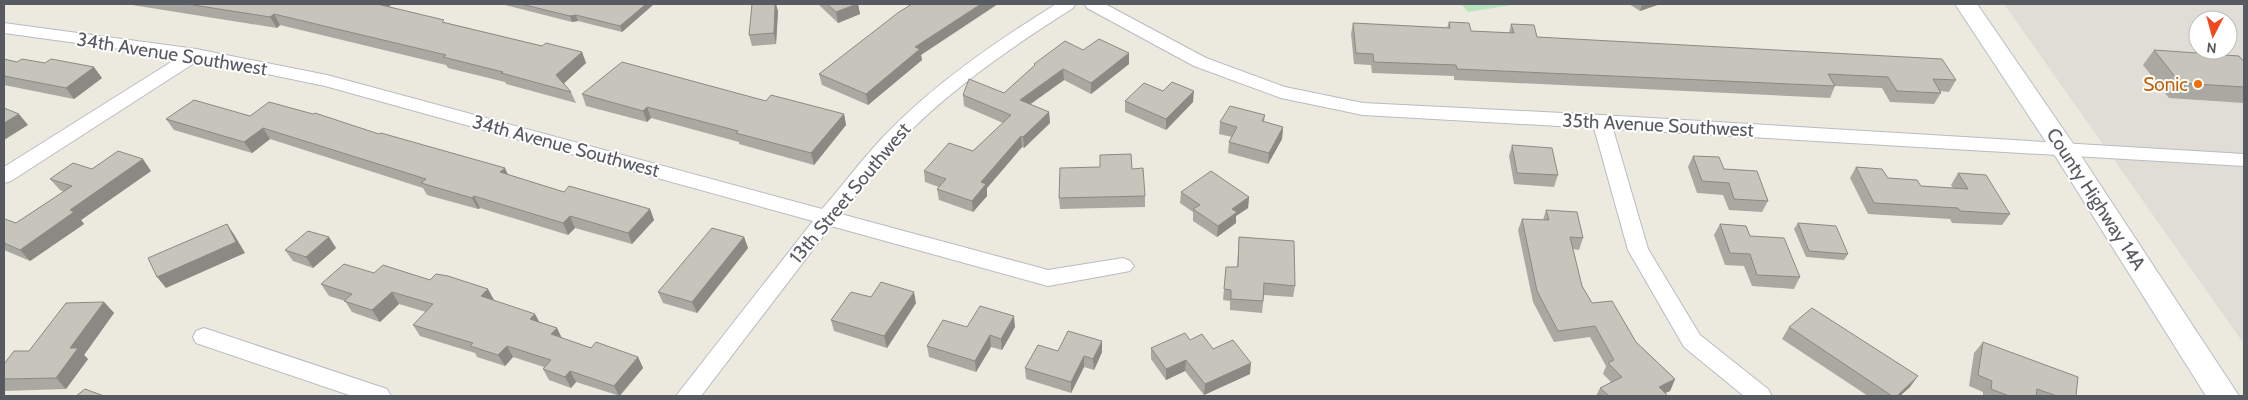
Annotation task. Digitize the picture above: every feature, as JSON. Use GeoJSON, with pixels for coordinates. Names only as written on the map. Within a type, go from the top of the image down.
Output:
{"type":"FeatureCollection","features":[{"type":"Feature","properties":{"kind":"main road","name":"County Highway 14A"},"geometry":{"type":"LineString","coordinates":[[1966,4],[2063,148],[2223,396]]}},
{"type":"Feature","properties":{"kind":"street","name":"13th Street Southwest"},"geometry":{"type":"LineString","coordinates":[[688,396],[827,216],[890,142],[920,113],[996,50],[1067,4]]}},
{"type":"Feature","properties":{"kind":"street","name":"35th Avenue Southwest"},"geometry":{"type":"LineString","coordinates":[[1093,4],[1200,62],[1281,92],[1362,109],[1602,121],[2244,160]]}},
{"type":"Feature","properties":{"kind":"street","name":"34th Avenue Southwest"},"geometry":{"type":"LineString","coordinates":[[4,28],[196,54],[326,81],[827,216],[1048,278],[1122,266]]}},
{"type":"Feature","properties":{"kind":"street"},"geometry":{"type":"LineString","coordinates":[[4,176],[196,54]]}},
{"type":"Feature","properties":{"kind":"street"},"geometry":{"type":"LineString","coordinates":[[1602,121],[1638,250],[1692,341],[1760,396]]}},
{"type":"Feature","properties":{"kind":"street"},"geometry":{"type":"LineString","coordinates":[[204,337],[379,396]]}},
{"type":"Feature","properties":{"kind":"shaded area"},"geometry":{"type":"Polygon","coordinates":[[[2004,4],[2244,4],[2244,344],[2004,4]]]}},
{"type":"Feature","properties":{"kind":"green space"},"geometry":{"type":"Polygon","coordinates":[[[1461,4],[1518,4],[1468,12],[1461,4]]]}},
{"type":"Feature","properties":{"kind":"building"},"geometry":{"type":"Polygon","coordinates":[[[187,4],[377,4],[542,46],[546,43],[582,52],[556,75],[571,92],[443,57],[446,55],[274,14],[270,17],[187,4]]]}},
{"type":"Feature","properties":{"kind":"building"},"geometry":{"type":"Polygon","coordinates":[[[521,4],[646,4],[620,26],[521,4]]]}},
{"type":"Feature","properties":{"kind":"building"},"geometry":{"type":"Polygon","coordinates":[[[752,4],[775,4],[774,33],[749,35],[752,4]]]}},
{"type":"Feature","properties":{"kind":"building"},"geometry":{"type":"Polygon","coordinates":[[[827,4],[857,4],[836,12],[827,4]]]}},
{"type":"Feature","properties":{"kind":"building"},"geometry":{"type":"Polygon","coordinates":[[[912,4],[981,4],[915,47],[920,49],[866,94],[819,74],[899,12],[912,4]]]}},
{"type":"Feature","properties":{"kind":"building"},"geometry":{"type":"Polygon","coordinates":[[[1449,22],[1469,23],[1471,31],[1514,33],[1511,24],[1534,25],[1537,37],[1942,59],[1956,80],[1933,79],[1941,93],[1897,91],[1888,77],[1828,74],[1835,86],[1457,69],[1456,65],[1374,62],[1373,54],[1356,53],[1353,23],[1450,28],[1449,22]]]}},
{"type":"Feature","properties":{"kind":"building"},"geometry":{"type":"Polygon","coordinates":[[[1099,39],[1129,53],[1091,83],[1063,69],[1020,100],[1049,112],[1023,137],[1021,136],[981,182],[986,184],[972,201],[937,189],[946,179],[924,171],[949,143],[973,151],[1011,115],[963,95],[969,79],[1004,93],[1034,64],[1065,41],[1083,50],[1099,39]]]}},
{"type":"Feature","properties":{"kind":"building"},"geometry":{"type":"Polygon","coordinates":[[[2154,50],[2188,52],[2188,60],[2238,60],[2238,56],[2244,62],[2244,87],[2180,83],[2154,50]]]}},
{"type":"Feature","properties":{"kind":"building"},"geometry":{"type":"Polygon","coordinates":[[[4,59],[17,62],[22,59],[45,63],[51,59],[94,67],[66,88],[4,76],[4,59]]]}},
{"type":"Feature","properties":{"kind":"building"},"geometry":{"type":"Polygon","coordinates":[[[622,62],[766,101],[771,95],[844,114],[811,153],[647,107],[643,111],[582,94],[622,62]]]}},
{"type":"Feature","properties":{"kind":"building"},"geometry":{"type":"Polygon","coordinates":[[[1172,82],[1194,91],[1166,119],[1125,101],[1144,83],[1163,91],[1172,82]]]}},
{"type":"Feature","properties":{"kind":"building"},"geometry":{"type":"Polygon","coordinates":[[[194,100],[250,116],[269,102],[315,113],[379,134],[505,168],[500,172],[564,192],[569,186],[650,209],[628,233],[570,216],[563,223],[474,196],[472,198],[421,183],[426,179],[263,128],[244,142],[166,119],[194,100]]]}},
{"type":"Feature","properties":{"kind":"building"},"geometry":{"type":"Polygon","coordinates":[[[1230,106],[1265,115],[1262,121],[1283,127],[1269,153],[1229,142],[1237,127],[1220,122],[1230,106]]]}},
{"type":"Feature","properties":{"kind":"building"},"geometry":{"type":"Polygon","coordinates":[[[4,108],[19,114],[4,123],[4,108]]]}},
{"type":"Feature","properties":{"kind":"building"},"geometry":{"type":"Polygon","coordinates":[[[1512,145],[1552,148],[1558,175],[1517,173],[1512,145]]]}},
{"type":"Feature","properties":{"kind":"building"},"geometry":{"type":"Polygon","coordinates":[[[118,151],[143,159],[70,210],[74,212],[20,250],[4,243],[5,219],[16,223],[72,186],[50,179],[73,163],[92,169],[118,151]]]}},
{"type":"Feature","properties":{"kind":"building"},"geometry":{"type":"Polygon","coordinates":[[[1131,154],[1132,169],[1143,168],[1145,196],[1059,198],[1060,168],[1100,167],[1100,155],[1131,154]]]}},
{"type":"Feature","properties":{"kind":"building"},"geometry":{"type":"Polygon","coordinates":[[[1693,156],[1719,157],[1724,169],[1757,171],[1768,201],[1734,199],[1729,183],[1702,181],[1693,156]]]}},
{"type":"Feature","properties":{"kind":"building"},"geometry":{"type":"Polygon","coordinates":[[[1856,167],[1882,169],[1888,178],[1917,180],[1921,186],[1968,189],[1958,173],[1986,175],[2010,214],[1960,211],[1958,208],[1874,203],[1856,167]]]}},
{"type":"Feature","properties":{"kind":"building"},"geometry":{"type":"Polygon","coordinates":[[[1211,171],[1249,197],[1232,209],[1237,212],[1218,226],[1193,209],[1200,205],[1181,192],[1211,171]]]}},
{"type":"Feature","properties":{"kind":"building"},"geometry":{"type":"Polygon","coordinates":[[[1546,210],[1577,212],[1583,238],[1570,237],[1582,286],[1592,303],[1612,301],[1636,342],[1675,379],[1659,387],[1668,396],[1609,396],[1600,388],[1622,377],[1608,363],[1614,360],[1595,326],[1558,331],[1537,291],[1522,219],[1549,220],[1546,210]]]}},
{"type":"Feature","properties":{"kind":"building"},"geometry":{"type":"Polygon","coordinates":[[[1798,223],[1836,226],[1848,254],[1809,251],[1798,223]]]}},
{"type":"Feature","properties":{"kind":"building"},"geometry":{"type":"Polygon","coordinates":[[[227,224],[236,242],[157,277],[148,258],[227,224]]]}},
{"type":"Feature","properties":{"kind":"building"},"geometry":{"type":"Polygon","coordinates":[[[1720,224],[1746,226],[1750,236],[1784,238],[1800,277],[1757,275],[1750,254],[1730,253],[1720,224]]]}},
{"type":"Feature","properties":{"kind":"building"},"geometry":{"type":"Polygon","coordinates":[[[712,228],[744,237],[692,302],[658,292],[712,228]]]}},
{"type":"Feature","properties":{"kind":"building"},"geometry":{"type":"Polygon","coordinates":[[[308,231],[329,237],[306,257],[285,250],[308,231]]]}},
{"type":"Feature","properties":{"kind":"building"},"geometry":{"type":"Polygon","coordinates":[[[1239,237],[1294,241],[1295,286],[1264,283],[1263,301],[1231,299],[1231,290],[1224,289],[1226,267],[1238,267],[1239,237]]]}},
{"type":"Feature","properties":{"kind":"building"},"geometry":{"type":"Polygon","coordinates":[[[344,264],[374,273],[383,265],[430,280],[436,274],[448,276],[488,289],[481,296],[535,314],[530,319],[557,328],[551,334],[591,348],[596,342],[638,357],[614,386],[570,371],[565,377],[543,369],[551,360],[507,346],[498,355],[470,346],[473,343],[413,325],[433,304],[392,292],[372,310],[344,301],[352,294],[321,284],[344,264]]]}},
{"type":"Feature","properties":{"kind":"building"},"geometry":{"type":"Polygon","coordinates":[[[881,282],[914,292],[884,336],[831,320],[851,292],[871,297],[881,282]]]}},
{"type":"Feature","properties":{"kind":"building"},"geometry":{"type":"Polygon","coordinates":[[[104,302],[70,348],[78,348],[56,378],[4,379],[4,364],[14,351],[29,351],[66,303],[104,302]]]}},
{"type":"Feature","properties":{"kind":"building"},"geometry":{"type":"Polygon","coordinates":[[[980,306],[1014,316],[1001,339],[990,335],[975,361],[927,346],[943,320],[967,327],[980,306]]]}},
{"type":"Feature","properties":{"kind":"building"},"geometry":{"type":"Polygon","coordinates":[[[1812,308],[1918,376],[1897,396],[1892,396],[1789,327],[1812,308]]]}},
{"type":"Feature","properties":{"kind":"building"},"geometry":{"type":"Polygon","coordinates":[[[1068,331],[1102,341],[1093,359],[1084,356],[1071,382],[1025,368],[1038,345],[1058,351],[1068,331]]]}},
{"type":"Feature","properties":{"kind":"building"},"geometry":{"type":"Polygon","coordinates":[[[1185,333],[1190,340],[1202,334],[1213,349],[1233,340],[1251,363],[1205,384],[1186,360],[1166,369],[1151,348],[1185,333]]]}},
{"type":"Feature","properties":{"kind":"building"},"geometry":{"type":"Polygon","coordinates":[[[1983,342],[2078,377],[2076,396],[2057,396],[2037,389],[2036,396],[2009,396],[1991,389],[1992,381],[1978,375],[1983,342]]]}},
{"type":"Feature","properties":{"kind":"building"},"geometry":{"type":"Polygon","coordinates":[[[85,389],[104,396],[76,396],[85,389]]]}},
{"type":"Feature","properties":{"kind":"place","name":"Sonic"},"geometry":{"type":"Point","coordinates":[2198,84]}}]}
